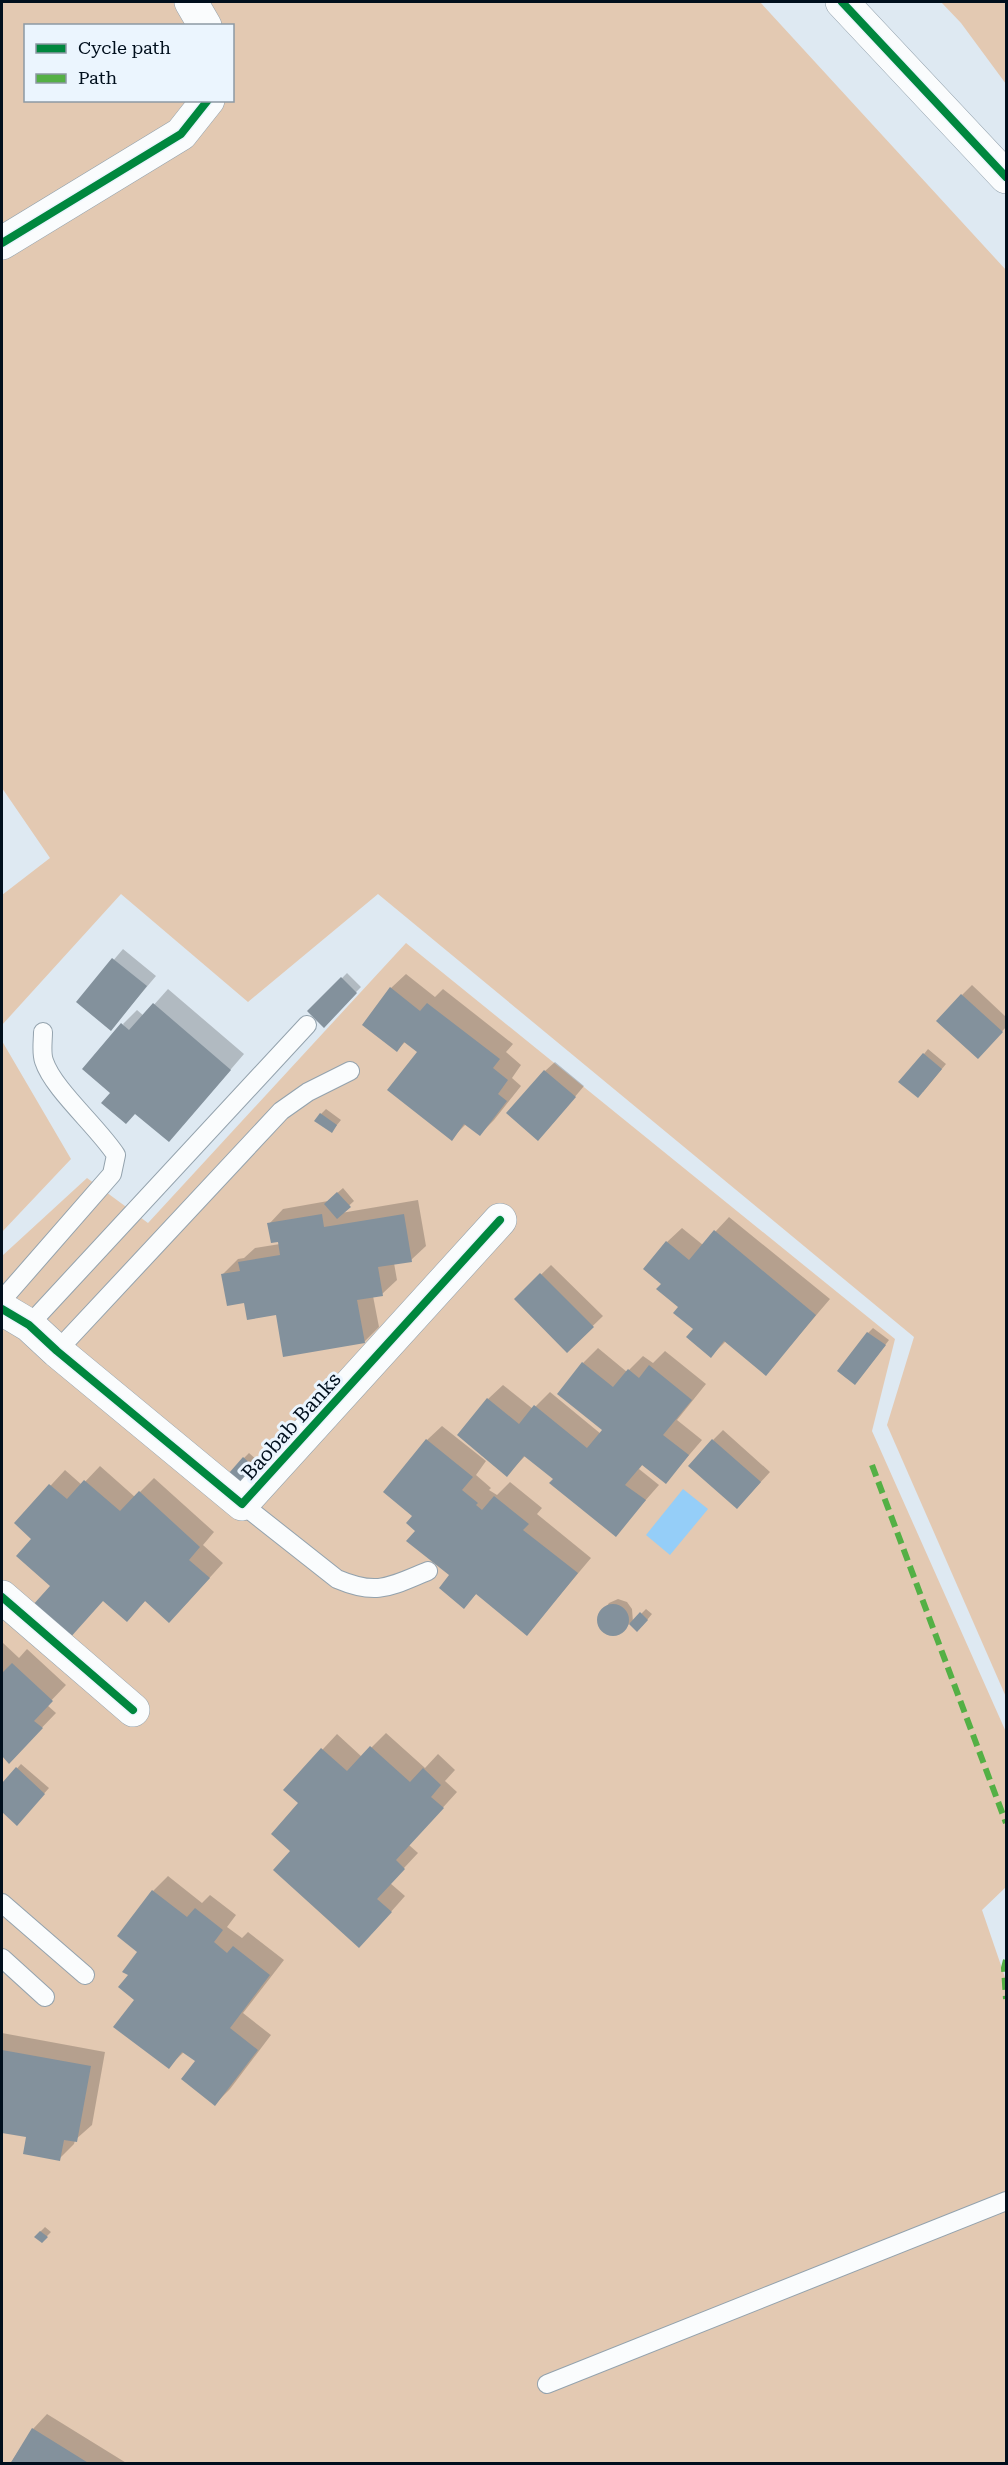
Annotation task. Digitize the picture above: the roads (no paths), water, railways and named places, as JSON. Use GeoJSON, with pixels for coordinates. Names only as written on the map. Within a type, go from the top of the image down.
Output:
{"type":"FeatureCollection","features":[{"type":"Feature","properties":{"kind":"street"},"geometry":{"type":"LineString","coordinates":[[191,2],[204,24]]}},
{"type":"Feature","properties":{"kind":"street"},"geometry":{"type":"LineString","coordinates":[[842,2],[1006,177]]}},
{"type":"Feature","properties":{"kind":"street"},"geometry":{"type":"LineString","coordinates":[[2,243],[181,134],[206,102]]}},
{"type":"Feature","properties":{"kind":"street","name":"Baobab Banks"},"geometry":{"type":"LineString","coordinates":[[2,1309],[29,1325],[57,1351],[242,1504],[500,1220]]}},
{"type":"Feature","properties":{"kind":"street"},"geometry":{"type":"LineString","coordinates":[[2,1597],[133,1710]]}},
{"type":"Feature","properties":{"kind":"lane"},"geometry":{"type":"LineString","coordinates":[[29,1325],[308,1025]]}},
{"type":"Feature","properties":{"kind":"lane"},"geometry":{"type":"LineString","coordinates":[[2,1300],[112,1174],[116,1155],[107,1141],[52,1077],[43,1060],[43,1032]]}},
{"type":"Feature","properties":{"kind":"lane"},"geometry":{"type":"LineString","coordinates":[[57,1351],[281,1111],[308,1092],[350,1071]]}},
{"type":"Feature","properties":{"kind":"lane"},"geometry":{"type":"LineString","coordinates":[[242,1504],[337,1579],[354,1587],[373,1590],[388,1587],[428,1571]]}},
{"type":"Feature","properties":{"kind":"lane"},"geometry":{"type":"LineString","coordinates":[[2,1903],[85,1975]]}},
{"type":"Feature","properties":{"kind":"lane"},"geometry":{"type":"LineString","coordinates":[[2,1958],[45,1997]]}},
{"type":"Feature","properties":{"kind":"lane"},"geometry":{"type":"LineString","coordinates":[[547,2384],[1006,2202]]}},
{"type":"Feature","properties":{"kind":"water"},"geometry":{"type":"Polygon","coordinates":[[[683,1489],[708,1509],[670,1555],[646,1535],[683,1489]]]}}]}
